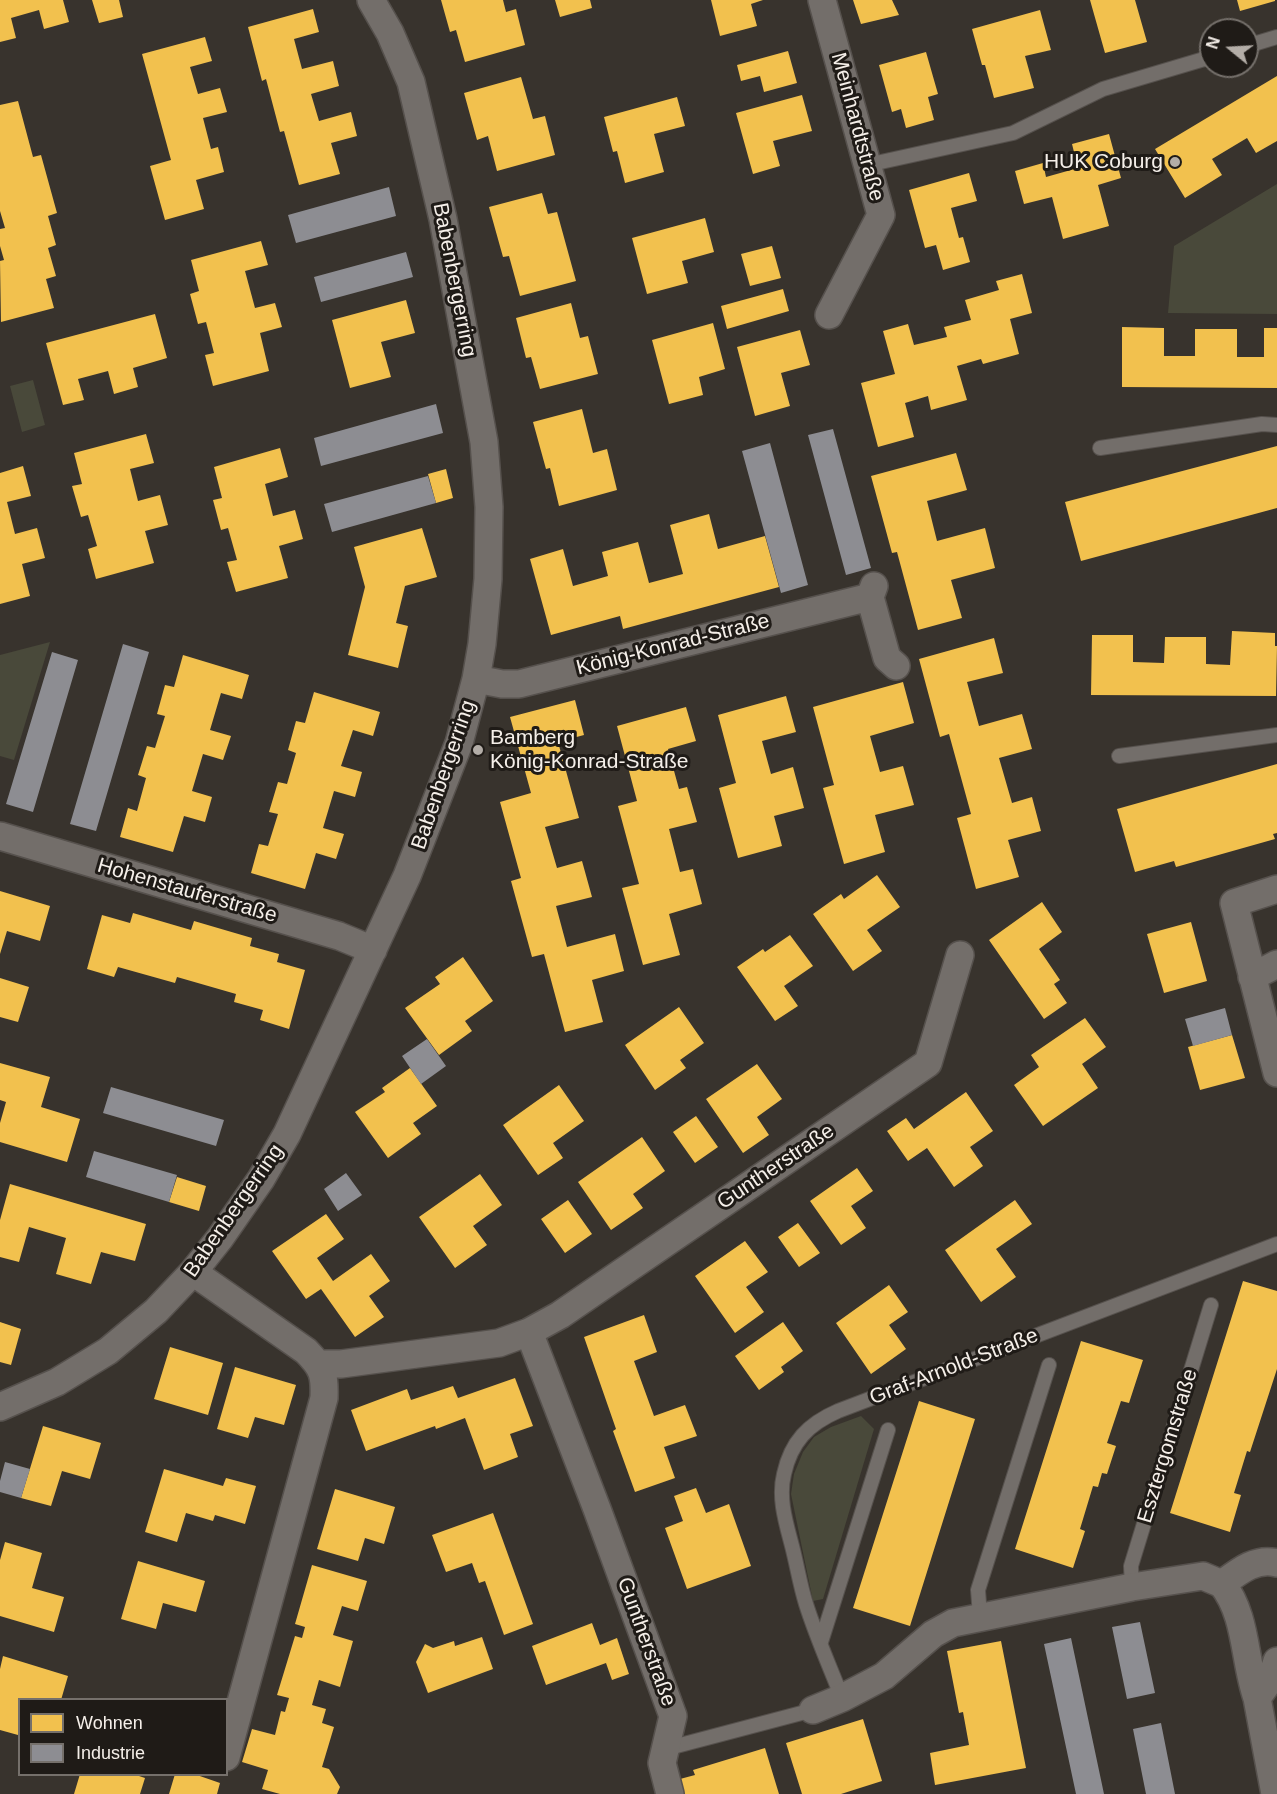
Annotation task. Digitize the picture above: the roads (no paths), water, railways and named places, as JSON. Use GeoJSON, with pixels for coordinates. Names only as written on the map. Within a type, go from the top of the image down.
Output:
{"type":"FeatureCollection","features":[{"type":"Feature","properties":{"kind":"street","name":"Babenbergerring"},"geometry":{"type":"LineString","coordinates":[[0,1407],[57,1382],[108,1351],[156,1311],[194,1272],[261,1179],[287,1134],[407,876],[459,743],[476,680],[488,579],[489,507],[484,442],[443,219],[411,82],[390,33],[371,0]]}},
{"type":"Feature","properties":{"kind":"street","name":"Meinhardtstraße"},"geometry":{"type":"LineString","coordinates":[[822,0],[881,215],[829,315]]}},
{"type":"Feature","properties":{"kind":"street","name":"König-Konrad-Straße"},"geometry":{"type":"LineString","coordinates":[[476,680],[519,684],[872,591],[886,658],[896,666]]}},
{"type":"Feature","properties":{"kind":"street","name":"Hohenstauferstraße"},"geometry":{"type":"LineString","coordinates":[[0,836],[339,936],[373,950]]}},
{"type":"Feature","properties":{"kind":"street"},"geometry":{"type":"LineString","coordinates":[[1277,890],[1234,903],[1277,1073]]}},
{"type":"Feature","properties":{"kind":"street","name":"Guntherstraße"},"geometry":{"type":"LineString","coordinates":[[320,1364],[341,1364],[499,1343],[529,1332],[560,1315],[928,1063],[960,955]]}},
{"type":"Feature","properties":{"kind":"street"},"geometry":{"type":"LineString","coordinates":[[1252,977],[1277,964]]}},
{"type":"Feature","properties":{"kind":"street"},"geometry":{"type":"LineString","coordinates":[[194,1272],[306,1351],[320,1364],[325,1380],[324,1398],[228,1750]]}},
{"type":"Feature","properties":{"kind":"street","name":"Guntherstraße"},"geometry":{"type":"LineString","coordinates":[[529,1332],[673,1716],[665,1749]]}},
{"type":"Feature","properties":{"kind":"street"},"geometry":{"type":"LineString","coordinates":[[1222,1584],[1244,1567],[1276,1559]]}},
{"type":"Feature","properties":{"kind":"street"},"geometry":{"type":"LineString","coordinates":[[813,1710],[884,1676],[933,1634],[953,1623],[1132,1587],[1203,1576],[1222,1584],[1233,1597],[1257,1698],[1275,1794]]}},
{"type":"Feature","properties":{"kind":"street"},"geometry":{"type":"LineString","coordinates":[[1257,1698],[1272,1677],[1277,1661]]}},
{"type":"Feature","properties":{"kind":"street"},"geometry":{"type":"LineString","coordinates":[[665,1749],[662,1763],[670,1794]]}},
{"type":"Feature","properties":{"kind":"lane"},"geometry":{"type":"LineString","coordinates":[[1259,42],[1277,37]]}},
{"type":"Feature","properties":{"kind":"lane"},"geometry":{"type":"LineString","coordinates":[[867,165],[1013,133],[1103,89],[1199,61]]}},
{"type":"Feature","properties":{"kind":"lane"},"geometry":{"type":"LineString","coordinates":[[1100,448],[1262,424],[1277,425]]}},
{"type":"Feature","properties":{"kind":"lane"},"geometry":{"type":"LineString","coordinates":[[1119,756],[1277,735]]}},
{"type":"Feature","properties":{"kind":"lane","name":"Graf-Arnold-Straße"},"geometry":{"type":"LineString","coordinates":[[821,1642],[806,1605],[782,1496],[783,1475],[791,1451],[805,1431],[821,1418],[1277,1245]]}},
{"type":"Feature","properties":{"kind":"lane","name":"Esztergomstraße"},"geometry":{"type":"LineString","coordinates":[[1132,1587],[1131,1566],[1211,1305]]}},
{"type":"Feature","properties":{"kind":"lane"},"geometry":{"type":"LineString","coordinates":[[981,1616],[978,1590],[1049,1365]]}},
{"type":"Feature","properties":{"kind":"lane"},"geometry":{"type":"LineString","coordinates":[[842,1698],[821,1642],[888,1430]]}},
{"type":"Feature","properties":{"kind":"lane"},"geometry":{"type":"LineString","coordinates":[[665,1749],[813,1710]]}},
{"type":"Feature","properties":{"kind":"place","name":"HUK Coburg"},"geometry":{"type":"Point","coordinates":[1175,162]}},
{"type":"Feature","properties":{"kind":"place","name":"Bamberg König-Konrad-Straße"},"geometry":{"type":"Point","coordinates":[478,750]}}]}
